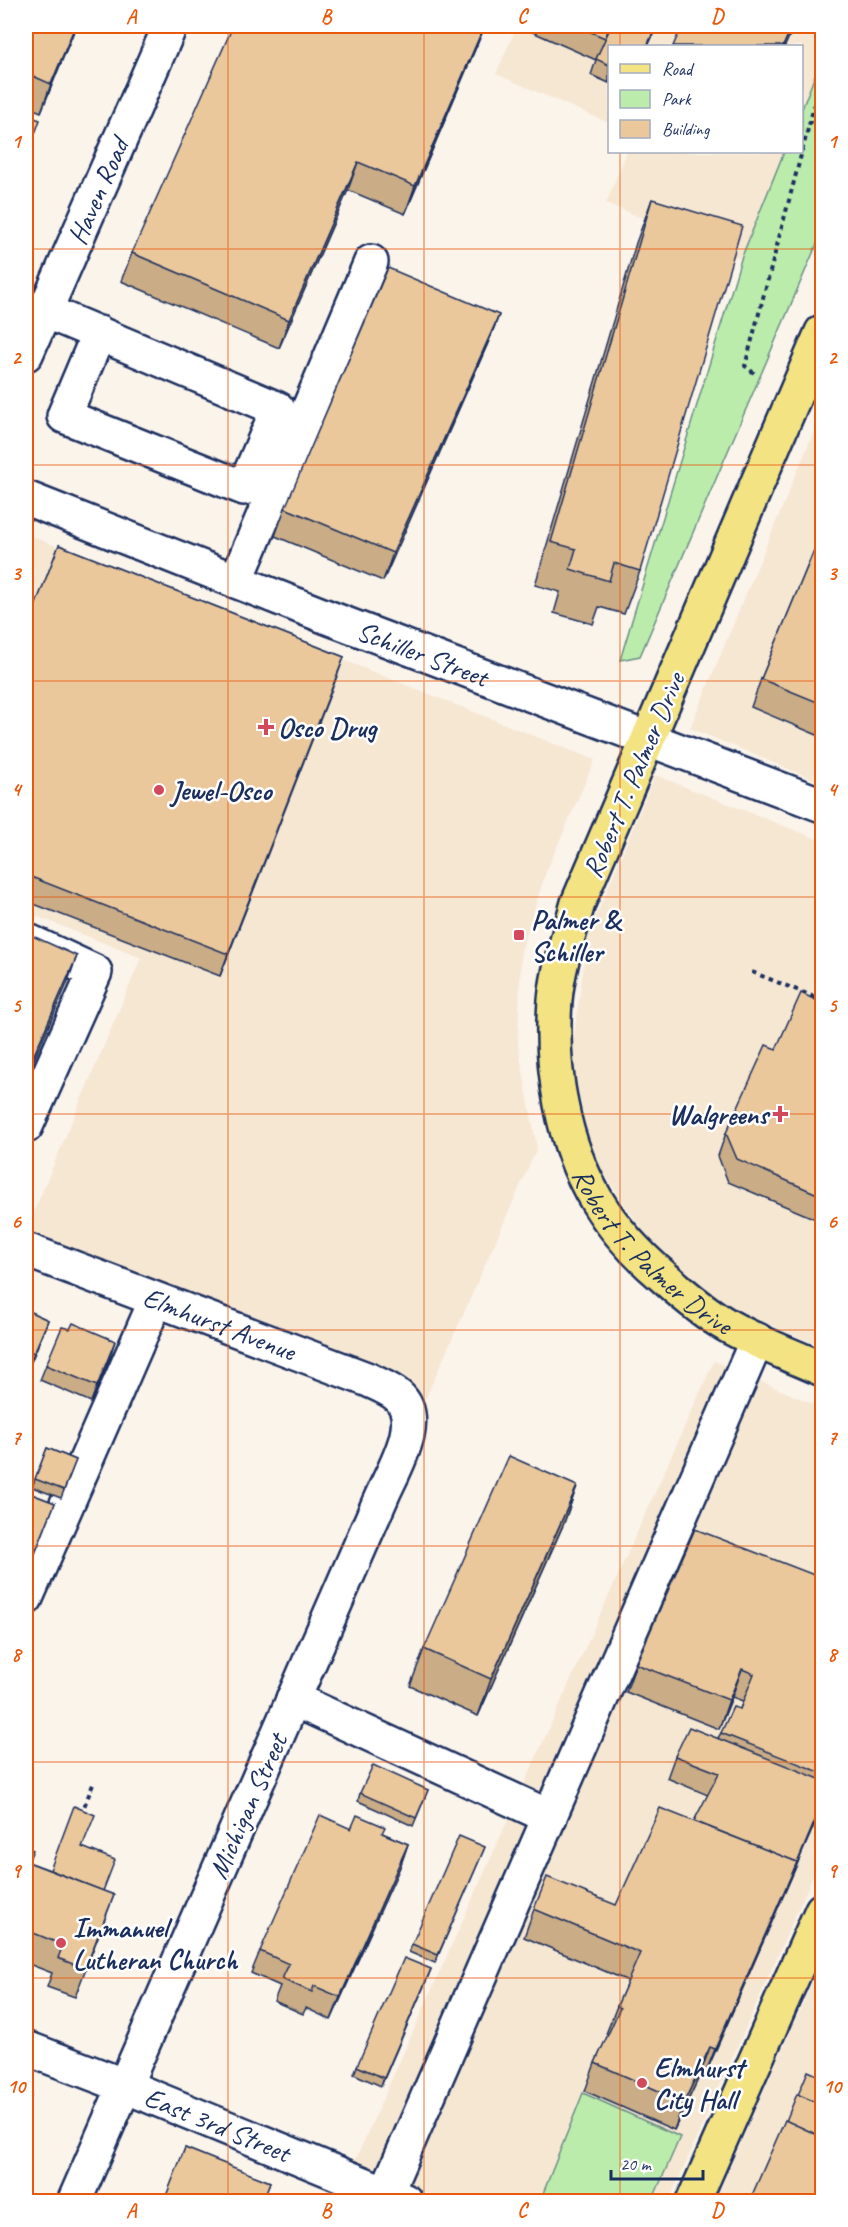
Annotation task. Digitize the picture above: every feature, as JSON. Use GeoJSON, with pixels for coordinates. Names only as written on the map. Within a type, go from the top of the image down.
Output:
{"type":"FeatureCollection","features":[{"type":"Feature","properties":{"kind":"main road","name":"Robert T. Palmer Drive"},"geometry":{"type":"LineString","coordinates":[[822,332],[578,903],[555,998],[554,1022],[556,1068],[563,1117],[579,1163],[597,1201],[623,1236],[648,1263],[698,1306],[727,1326],[822,1369]]}},
{"type":"Feature","properties":{"kind":"main road"},"geometry":{"type":"LineString","coordinates":[[693,2202],[822,1910]]}},
{"type":"Feature","properties":{"kind":"street","name":"Haven Road"},"geometry":{"type":"LineString","coordinates":[[26,354],[170,26]]}},
{"type":"Feature","properties":{"kind":"street"},"geometry":{"type":"LineString","coordinates":[[257,494],[371,262]]}},
{"type":"Feature","properties":{"kind":"street"},"geometry":{"type":"LineString","coordinates":[[45,311],[278,409],[236,581]]}},
{"type":"Feature","properties":{"kind":"street"},"geometry":{"type":"LineString","coordinates":[[99,333],[64,416],[257,494]]}},
{"type":"Feature","properties":{"kind":"street","name":"Schiller Street"},"geometry":{"type":"LineString","coordinates":[[26,498],[236,581],[822,805]]}},
{"type":"Feature","properties":{"kind":"street"},"geometry":{"type":"LineString","coordinates":[[26,940],[95,972],[26,1126]]}},
{"type":"Feature","properties":{"kind":"street","name":"Elmhurst Avenue"},"geometry":{"type":"LineString","coordinates":[[26,1250],[369,1380],[399,1397],[406,1408]]}},
{"type":"Feature","properties":{"kind":"street"},"geometry":{"type":"LineString","coordinates":[[26,1598],[156,1300]]}},
{"type":"Feature","properties":{"kind":"street"},"geometry":{"type":"LineString","coordinates":[[392,2199],[550,1817],[757,1341]]}},
{"type":"Feature","properties":{"kind":"street","name":"Michigan Street"},"geometry":{"type":"LineString","coordinates":[[74,2202],[404,1447],[409,1428],[406,1408]]}},
{"type":"Feature","properties":{"kind":"street"},"geometry":{"type":"LineString","coordinates":[[293,1699],[550,1817]]}},
{"type":"Feature","properties":{"kind":"street","name":"East 3rd Street"},"geometry":{"type":"LineString","coordinates":[[26,2048],[125,2086],[392,2199]]}},
{"type":"Feature","properties":{"kind":"path"},"geometry":{"type":"LineString","coordinates":[[803,148],[822,76]]}},
{"type":"Feature","properties":{"kind":"path"},"geometry":{"type":"LineString","coordinates":[[754,374],[745,366],[802,153]]}},
{"type":"Feature","properties":{"kind":"path"},"geometry":{"type":"LineString","coordinates":[[752,972],[822,1000]]}},
{"type":"Feature","properties":{"kind":"path"},"geometry":{"type":"LineString","coordinates":[[78,1821],[94,1782]]}},
{"type":"Feature","properties":{"kind":"shaded area"},"geometry":{"type":"Polygon","coordinates":[[[517,26],[822,26],[822,57],[803,105],[803,45],[608,45],[608,123],[496,74],[517,26]]]}},
{"type":"Feature","properties":{"kind":"shaded area"},"geometry":{"type":"Polygon","coordinates":[[[627,153],[784,153],[741,259],[606,203],[627,153]]]}},
{"type":"Feature","properties":{"kind":"shaded area"},"geometry":{"type":"Polygon","coordinates":[[[822,412],[822,783],[690,728],[822,412]]]}},
{"type":"Feature","properties":{"kind":"shaded area"},"geometry":{"type":"Polygon","coordinates":[[[26,534],[595,760],[546,872],[521,952],[518,1044],[537,1148],[426,1398],[26,1235],[26,1230],[141,958],[26,912],[26,534]]]}},
{"type":"Feature","properties":{"kind":"shaded area"},"geometry":{"type":"Polygon","coordinates":[[[655,775],[822,841],[822,1347],[730,1308],[652,1245],[592,1156],[571,1056],[588,935],[655,775]]]}},
{"type":"Feature","properties":{"kind":"shaded area"},"geometry":{"type":"Polygon","coordinates":[[[714,1361],[822,1408],[822,1856],[669,2201],[445,2201],[354,2163],[714,1361]]]}},
{"type":"Feature","properties":{"kind":"shaded area"},"geometry":{"type":"Polygon","coordinates":[[[822,1960],[822,2201],[715,2201],[822,1960]]]}},
{"type":"Feature","properties":{"kind":"green space"},"geometry":{"type":"Polygon","coordinates":[[[822,57],[822,232],[640,656],[620,660],[741,259],[784,153],[803,153],[803,106],[822,57]]]}},
{"type":"Feature","properties":{"kind":"green space"},"geometry":{"type":"Polygon","coordinates":[[[583,2093],[680,2137],[652,2201],[540,2201],[583,2093]]]}},
{"type":"Feature","properties":{"kind":"building"},"geometry":{"type":"Polygon","coordinates":[[[26,26],[75,26],[51,84],[26,73],[26,26]]]}},
{"type":"Feature","properties":{"kind":"building"},"geometry":{"type":"Polygon","coordinates":[[[233,26],[484,26],[415,186],[358,162],[289,320],[132,253],[233,26]]]}},
{"type":"Feature","properties":{"kind":"building"},"geometry":{"type":"Polygon","coordinates":[[[577,26],[610,26],[605,38],[577,26]]]}},
{"type":"Feature","properties":{"kind":"building"},"geometry":{"type":"Polygon","coordinates":[[[611,26],[656,26],[647,45],[608,45],[608,65],[596,59],[611,26]]]}},
{"type":"Feature","properties":{"kind":"building"},"geometry":{"type":"Polygon","coordinates":[[[682,26],[792,26],[783,45],[673,45],[682,26]]]}},
{"type":"Feature","properties":{"kind":"building"},"geometry":{"type":"Polygon","coordinates":[[[26,115],[40,120],[26,158],[26,115]]]}},
{"type":"Feature","properties":{"kind":"building"},"geometry":{"type":"Polygon","coordinates":[[[652,199],[742,226],[640,571],[614,563],[609,581],[570,569],[576,549],[551,542],[652,199]]]}},
{"type":"Feature","properties":{"kind":"building"},"geometry":{"type":"Polygon","coordinates":[[[388,268],[499,315],[393,553],[285,508],[388,268]]]}},
{"type":"Feature","properties":{"kind":"building"},"geometry":{"type":"Polygon","coordinates":[[[822,531],[822,704],[761,679],[822,531]]]}},
{"type":"Feature","properties":{"kind":"building","name":"Jewel-Osco"},"geometry":{"type":"Polygon","coordinates":[[[59,545],[344,657],[228,954],[26,875],[26,635],[27,627],[59,545]]]}},
{"type":"Feature","properties":{"kind":"building"},"geometry":{"type":"Polygon","coordinates":[[[26,933],[77,956],[26,1073],[26,933]]]}},
{"type":"Feature","properties":{"kind":"building","name":"Walgreens"},"geometry":{"type":"Polygon","coordinates":[[[801,993],[822,1003],[822,1196],[737,1159],[726,1133],[766,1045],[776,1049],[801,993]]]}},
{"type":"Feature","properties":{"kind":"building"},"geometry":{"type":"Polygon","coordinates":[[[26,1310],[48,1320],[34,1353],[26,1349],[26,1310]]]}},
{"type":"Feature","properties":{"kind":"building"},"geometry":{"type":"Polygon","coordinates":[[[73,1323],[115,1341],[97,1386],[46,1365],[62,1327],[70,1329],[73,1323]]]}},
{"type":"Feature","properties":{"kind":"building"},"geometry":{"type":"Polygon","coordinates":[[[47,1448],[76,1460],[64,1490],[35,1479],[47,1448]]]}},
{"type":"Feature","properties":{"kind":"building"},"geometry":{"type":"Polygon","coordinates":[[[509,1456],[577,1486],[491,1679],[424,1649],[509,1456]]]}},
{"type":"Feature","properties":{"kind":"building"},"geometry":{"type":"Polygon","coordinates":[[[26,1492],[55,1503],[37,1548],[26,1544],[26,1492]]]}},
{"type":"Feature","properties":{"kind":"building"},"geometry":{"type":"Polygon","coordinates":[[[695,1529],[822,1578],[822,1773],[721,1733],[733,1707],[740,1709],[754,1674],[742,1669],[729,1700],[636,1664],[695,1529]]]}},
{"type":"Feature","properties":{"kind":"building"},"geometry":{"type":"Polygon","coordinates":[[[689,1727],[822,1780],[822,1804],[795,1868],[797,1862],[694,1821],[719,1773],[675,1756],[689,1727]]]}},
{"type":"Feature","properties":{"kind":"building"},"geometry":{"type":"Polygon","coordinates":[[[373,1765],[428,1790],[416,1818],[360,1793],[373,1765]]]}},
{"type":"Feature","properties":{"kind":"building"},"geometry":{"type":"Polygon","coordinates":[[[74,1806],[95,1815],[82,1847],[115,1860],[103,1891],[50,1870],[74,1806]]]}},
{"type":"Feature","properties":{"kind":"building"},"geometry":{"type":"Polygon","coordinates":[[[660,1808],[797,1862],[715,2049],[710,2047],[684,2102],[595,2063],[620,2008],[617,2006],[640,1953],[534,1909],[547,1877],[616,1905],[660,1808]]]}},
{"type":"Feature","properties":{"kind":"building"},"geometry":{"type":"Polygon","coordinates":[[[320,1815],[351,1829],[357,1815],[385,1827],[382,1833],[408,1844],[340,1997],[314,1986],[312,1992],[282,1979],[289,1964],[260,1951],[320,1815]]]}},
{"type":"Feature","properties":{"kind":"building"},"geometry":{"type":"Polygon","coordinates":[[[459,1836],[485,1847],[438,1955],[412,1944],[459,1836]]]}},
{"type":"Feature","properties":{"kind":"building"},"geometry":{"type":"Polygon","coordinates":[[[26,1847],[33,1850],[28,1862],[114,1895],[85,1969],[58,1958],[63,1945],[26,1930],[26,1847]]]}},
{"type":"Feature","properties":{"kind":"building"},"geometry":{"type":"Polygon","coordinates":[[[404,1958],[431,1969],[384,2078],[357,2066],[404,1958]]]}},
{"type":"Feature","properties":{"kind":"building"},"geometry":{"type":"Polygon","coordinates":[[[808,2071],[822,2077],[822,2105],[798,2095],[808,2071]]]}},
{"type":"Feature","properties":{"kind":"building"},"geometry":{"type":"Polygon","coordinates":[[[26,2091],[32,2094],[26,2110],[26,2091]]]}},
{"type":"Feature","properties":{"kind":"building"},"geometry":{"type":"Polygon","coordinates":[[[797,2094],[822,2105],[822,2137],[786,2121],[797,2094]]]}},
{"type":"Feature","properties":{"kind":"building"},"geometry":{"type":"Polygon","coordinates":[[[785,2120],[822,2137],[822,2202],[749,2202],[785,2120]]]}},
{"type":"Feature","properties":{"kind":"building"},"geometry":{"type":"Polygon","coordinates":[[[185,2148],[270,2182],[262,2202],[180,2202],[166,2196],[185,2148]]]}},
{"type":"Feature","properties":{"kind":"place","name":"Osco Drug"},"geometry":{"type":"Point","coordinates":[266,727]}},
{"type":"Feature","properties":{"kind":"place","name":"Jewel-Osco"},"geometry":{"type":"Point","coordinates":[159,790]}},
{"type":"Feature","properties":{"kind":"place","name":"Palmer & Schiller"},"geometry":{"type":"Point","coordinates":[519,935]}},
{"type":"Feature","properties":{"kind":"place","name":"Walgreens"},"geometry":{"type":"Point","coordinates":[780,1114]}},
{"type":"Feature","properties":{"kind":"place","name":"Immanuel Lutheran Church"},"geometry":{"type":"Point","coordinates":[61,1943]}},
{"type":"Feature","properties":{"kind":"place","name":"Elmhurst City Hall"},"geometry":{"type":"Point","coordinates":[642,2083]}}]}
